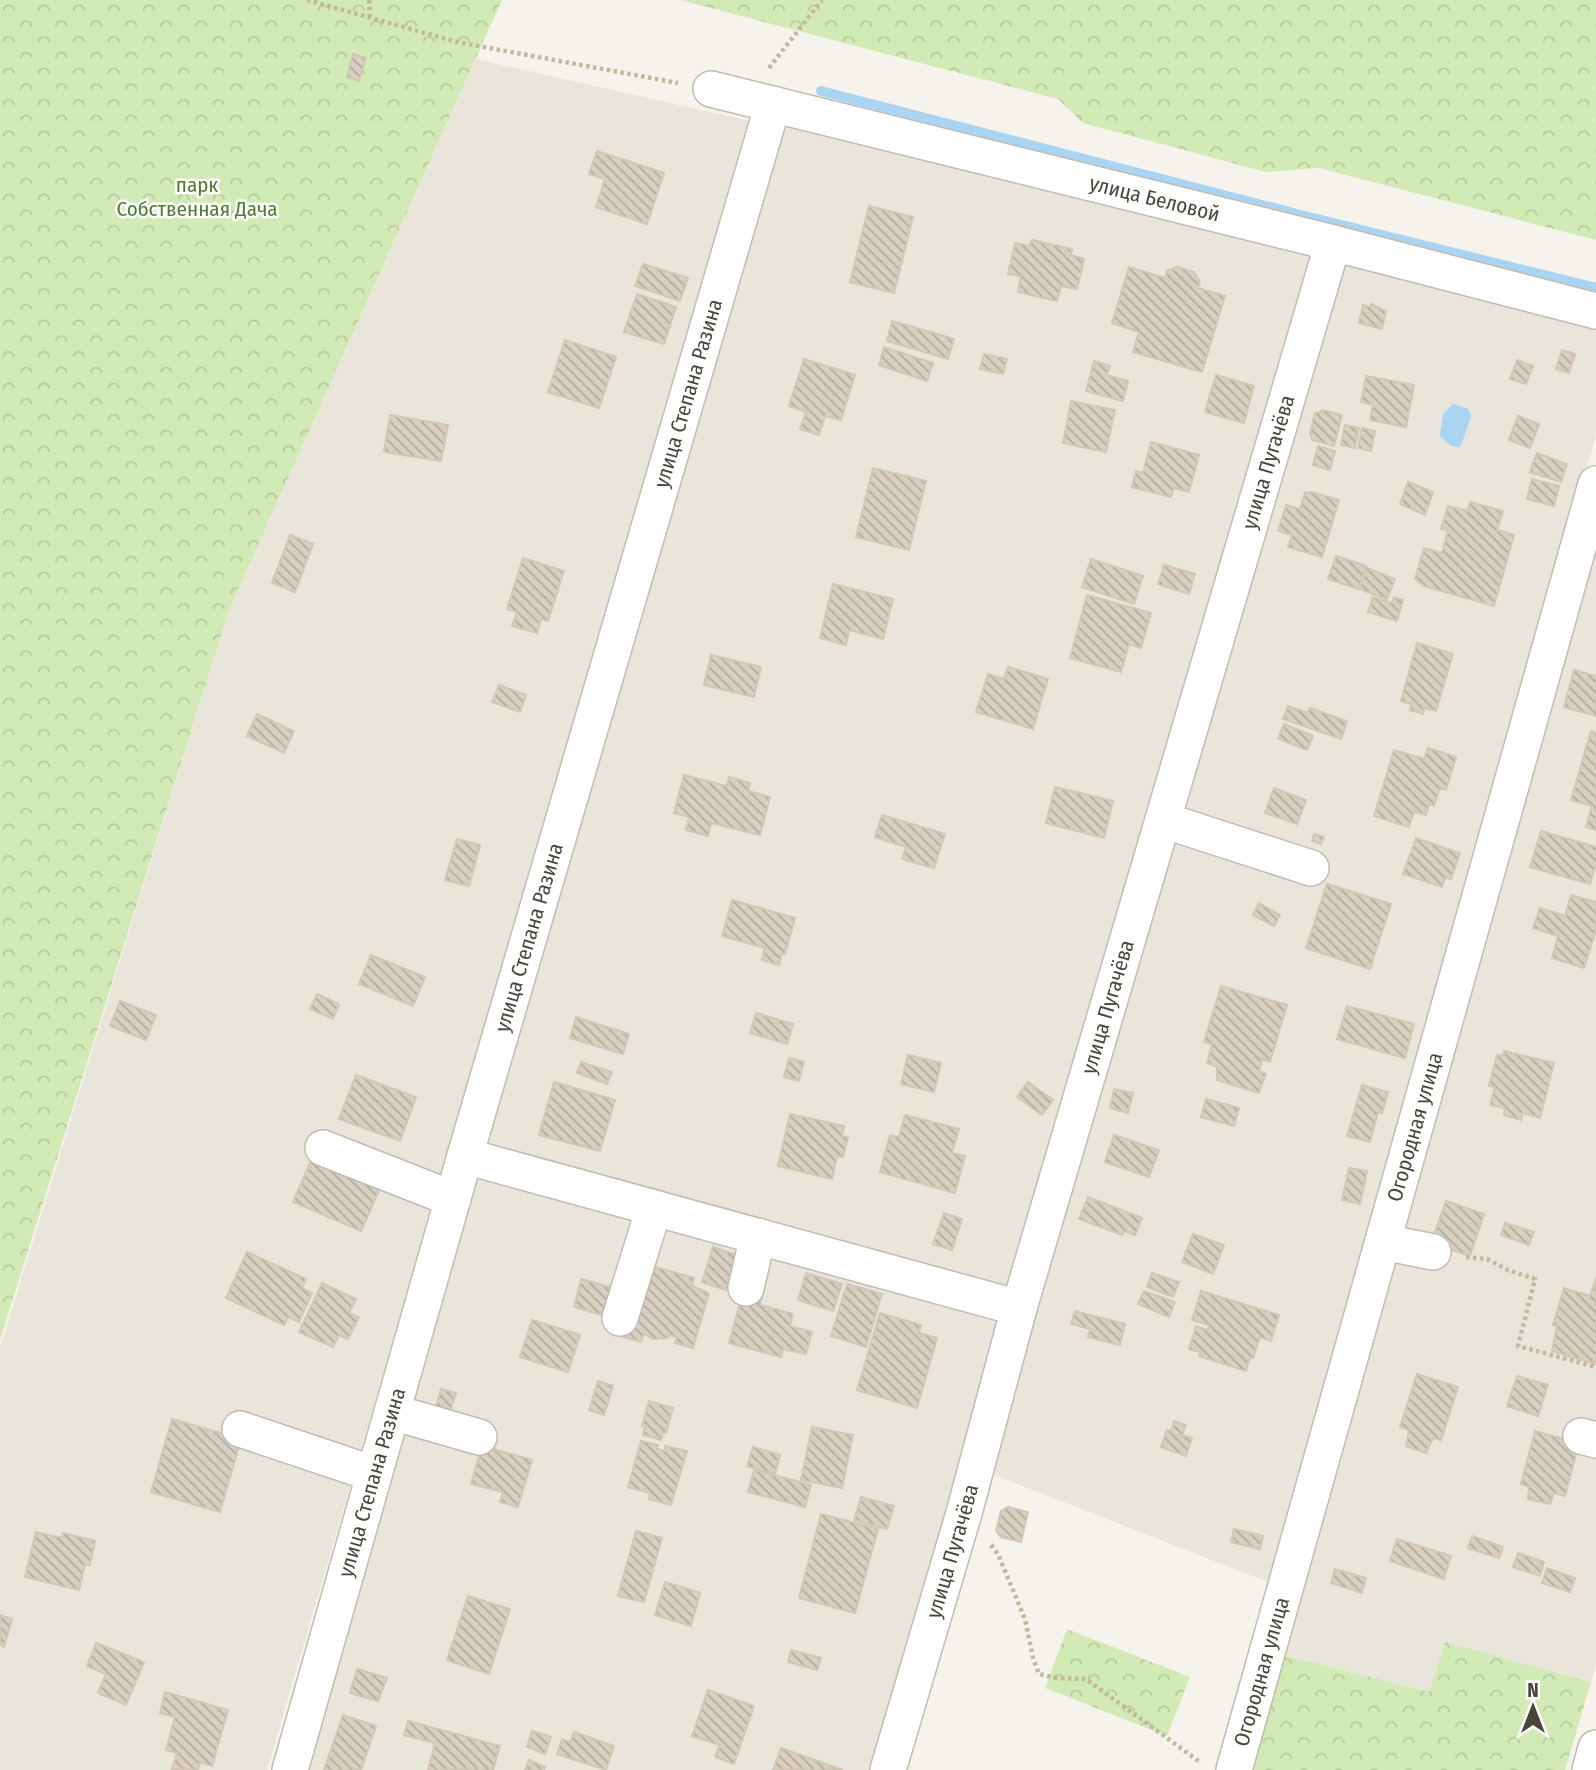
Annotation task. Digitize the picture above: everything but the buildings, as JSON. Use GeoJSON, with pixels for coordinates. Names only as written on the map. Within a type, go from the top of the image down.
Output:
{"type":"FeatureCollection","features":[{"type":"Feature","properties":{"kind":"street","name":"улица Беловой"},"geometry":{"type":"LineString","coordinates":[[711,89],[1596,311]]}},
{"type":"Feature","properties":{"kind":"street","name":"улица Степана Разина"},"geometry":{"type":"LineString","coordinates":[[290,1770],[453,1199],[759,101]]}},
{"type":"Feature","properties":{"kind":"street","name":"улица Пугачёва"},"geometry":{"type":"LineString","coordinates":[[888,1770],[964,1513],[1019,1308],[1333,243]]}},
{"type":"Feature","properties":{"kind":"street","name":"Огородная улица"},"geometry":{"type":"LineString","coordinates":[[1218,1767],[1383,1242],[1596,484]]}},
{"type":"Feature","properties":{"kind":"street"},"geometry":{"type":"LineString","coordinates":[[1163,820],[1311,868]]}},
{"type":"Feature","properties":{"kind":"street"},"geometry":{"type":"LineString","coordinates":[[323,1148],[453,1199]]}},
{"type":"Feature","properties":{"kind":"street"},"geometry":{"type":"LineString","coordinates":[[465,1156],[1019,1308]]}},
{"type":"Feature","properties":{"kind":"street"},"geometry":{"type":"LineString","coordinates":[[620,1318],[654,1208]]}},
{"type":"Feature","properties":{"kind":"street"},"geometry":{"type":"LineString","coordinates":[[746,1288],[758,1236]]}},
{"type":"Feature","properties":{"kind":"street"},"geometry":{"type":"LineString","coordinates":[[1383,1242],[1433,1252]]}},
{"type":"Feature","properties":{"kind":"street"},"geometry":{"type":"LineString","coordinates":[[392,1412],[479,1437]]}},
{"type":"Feature","properties":{"kind":"street"},"geometry":{"type":"LineString","coordinates":[[240,1429],[374,1474]]}},
{"type":"Feature","properties":{"kind":"street"},"geometry":{"type":"LineString","coordinates":[[1590,1770],[1596,1748]]}},
{"type":"Feature","properties":{"kind":"path"},"geometry":{"type":"LineString","coordinates":[[307,0],[457,42],[711,89]]}},
{"type":"Feature","properties":{"kind":"path"},"geometry":{"type":"LineString","coordinates":[[369,0],[370,17]]}},
{"type":"Feature","properties":{"kind":"path"},"geometry":{"type":"LineString","coordinates":[[759,101],[822,0]]}},
{"type":"Feature","properties":{"kind":"path"},"geometry":{"type":"LineString","coordinates":[[1433,1252],[1434,1248],[1475,1259],[1487,1259],[1535,1279],[1518,1346],[1596,1367]]}},
{"type":"Feature","properties":{"kind":"path"},"geometry":{"type":"LineString","coordinates":[[964,1513],[999,1554],[1025,1619],[1039,1674],[1056,1678],[1086,1679],[1218,1767]]}},
{"type":"Feature","properties":{"kind":"shaded area"},"geometry":{"type":"Polygon","coordinates":[[[476,59],[750,121],[267,1770],[0,1770],[0,1348],[229,610],[476,59]]]}},
{"type":"Feature","properties":{"kind":"shaded area"},"geometry":{"type":"Polygon","coordinates":[[[779,118],[1317,252],[873,1770],[303,1770],[779,118]]]}},
{"type":"Feature","properties":{"kind":"shaded area"},"geometry":{"type":"Polygon","coordinates":[[[1341,259],[1596,326],[1596,435],[1268,1582],[984,1471],[1341,259]]]}},
{"type":"Feature","properties":{"kind":"shaded area"},"geometry":{"type":"Polygon","coordinates":[[[1596,528],[1596,1665],[1591,1682],[1446,1643],[1429,1692],[1283,1655],[1596,528]]]}},
{"type":"Feature","properties":{"kind":"green space","name":"парк Собственная Дача"},"geometry":{"type":"Polygon","coordinates":[[[0,0],[502,0],[229,610],[0,1340],[0,0]]]}},
{"type":"Feature","properties":{"kind":"green space"},"geometry":{"type":"Polygon","coordinates":[[[680,0],[1596,0],[1596,240],[1319,168],[1266,172],[1083,123],[1058,99],[680,0]]]}},
{"type":"Feature","properties":{"kind":"green space"},"geometry":{"type":"Polygon","coordinates":[[[1067,1629],[1190,1677],[1167,1736],[1045,1688],[1067,1629]]]}},
{"type":"Feature","properties":{"kind":"green space"},"geometry":{"type":"Polygon","coordinates":[[[1445,1642],[1591,1682],[1565,1770],[1252,1770],[1283,1655],[1429,1692],[1445,1642]]]}},
{"type":"Feature","properties":{"kind":"water"},"geometry":{"type":"Polygon","coordinates":[[[1453,404],[1468,409],[1471,416],[1459,447],[1451,446],[1440,436],[1443,414],[1453,404]]]}},
{"type":"Feature","properties":{"kind":"waterway"},"geometry":{"type":"LineString","coordinates":[[821,91],[1596,288]]}}]}
